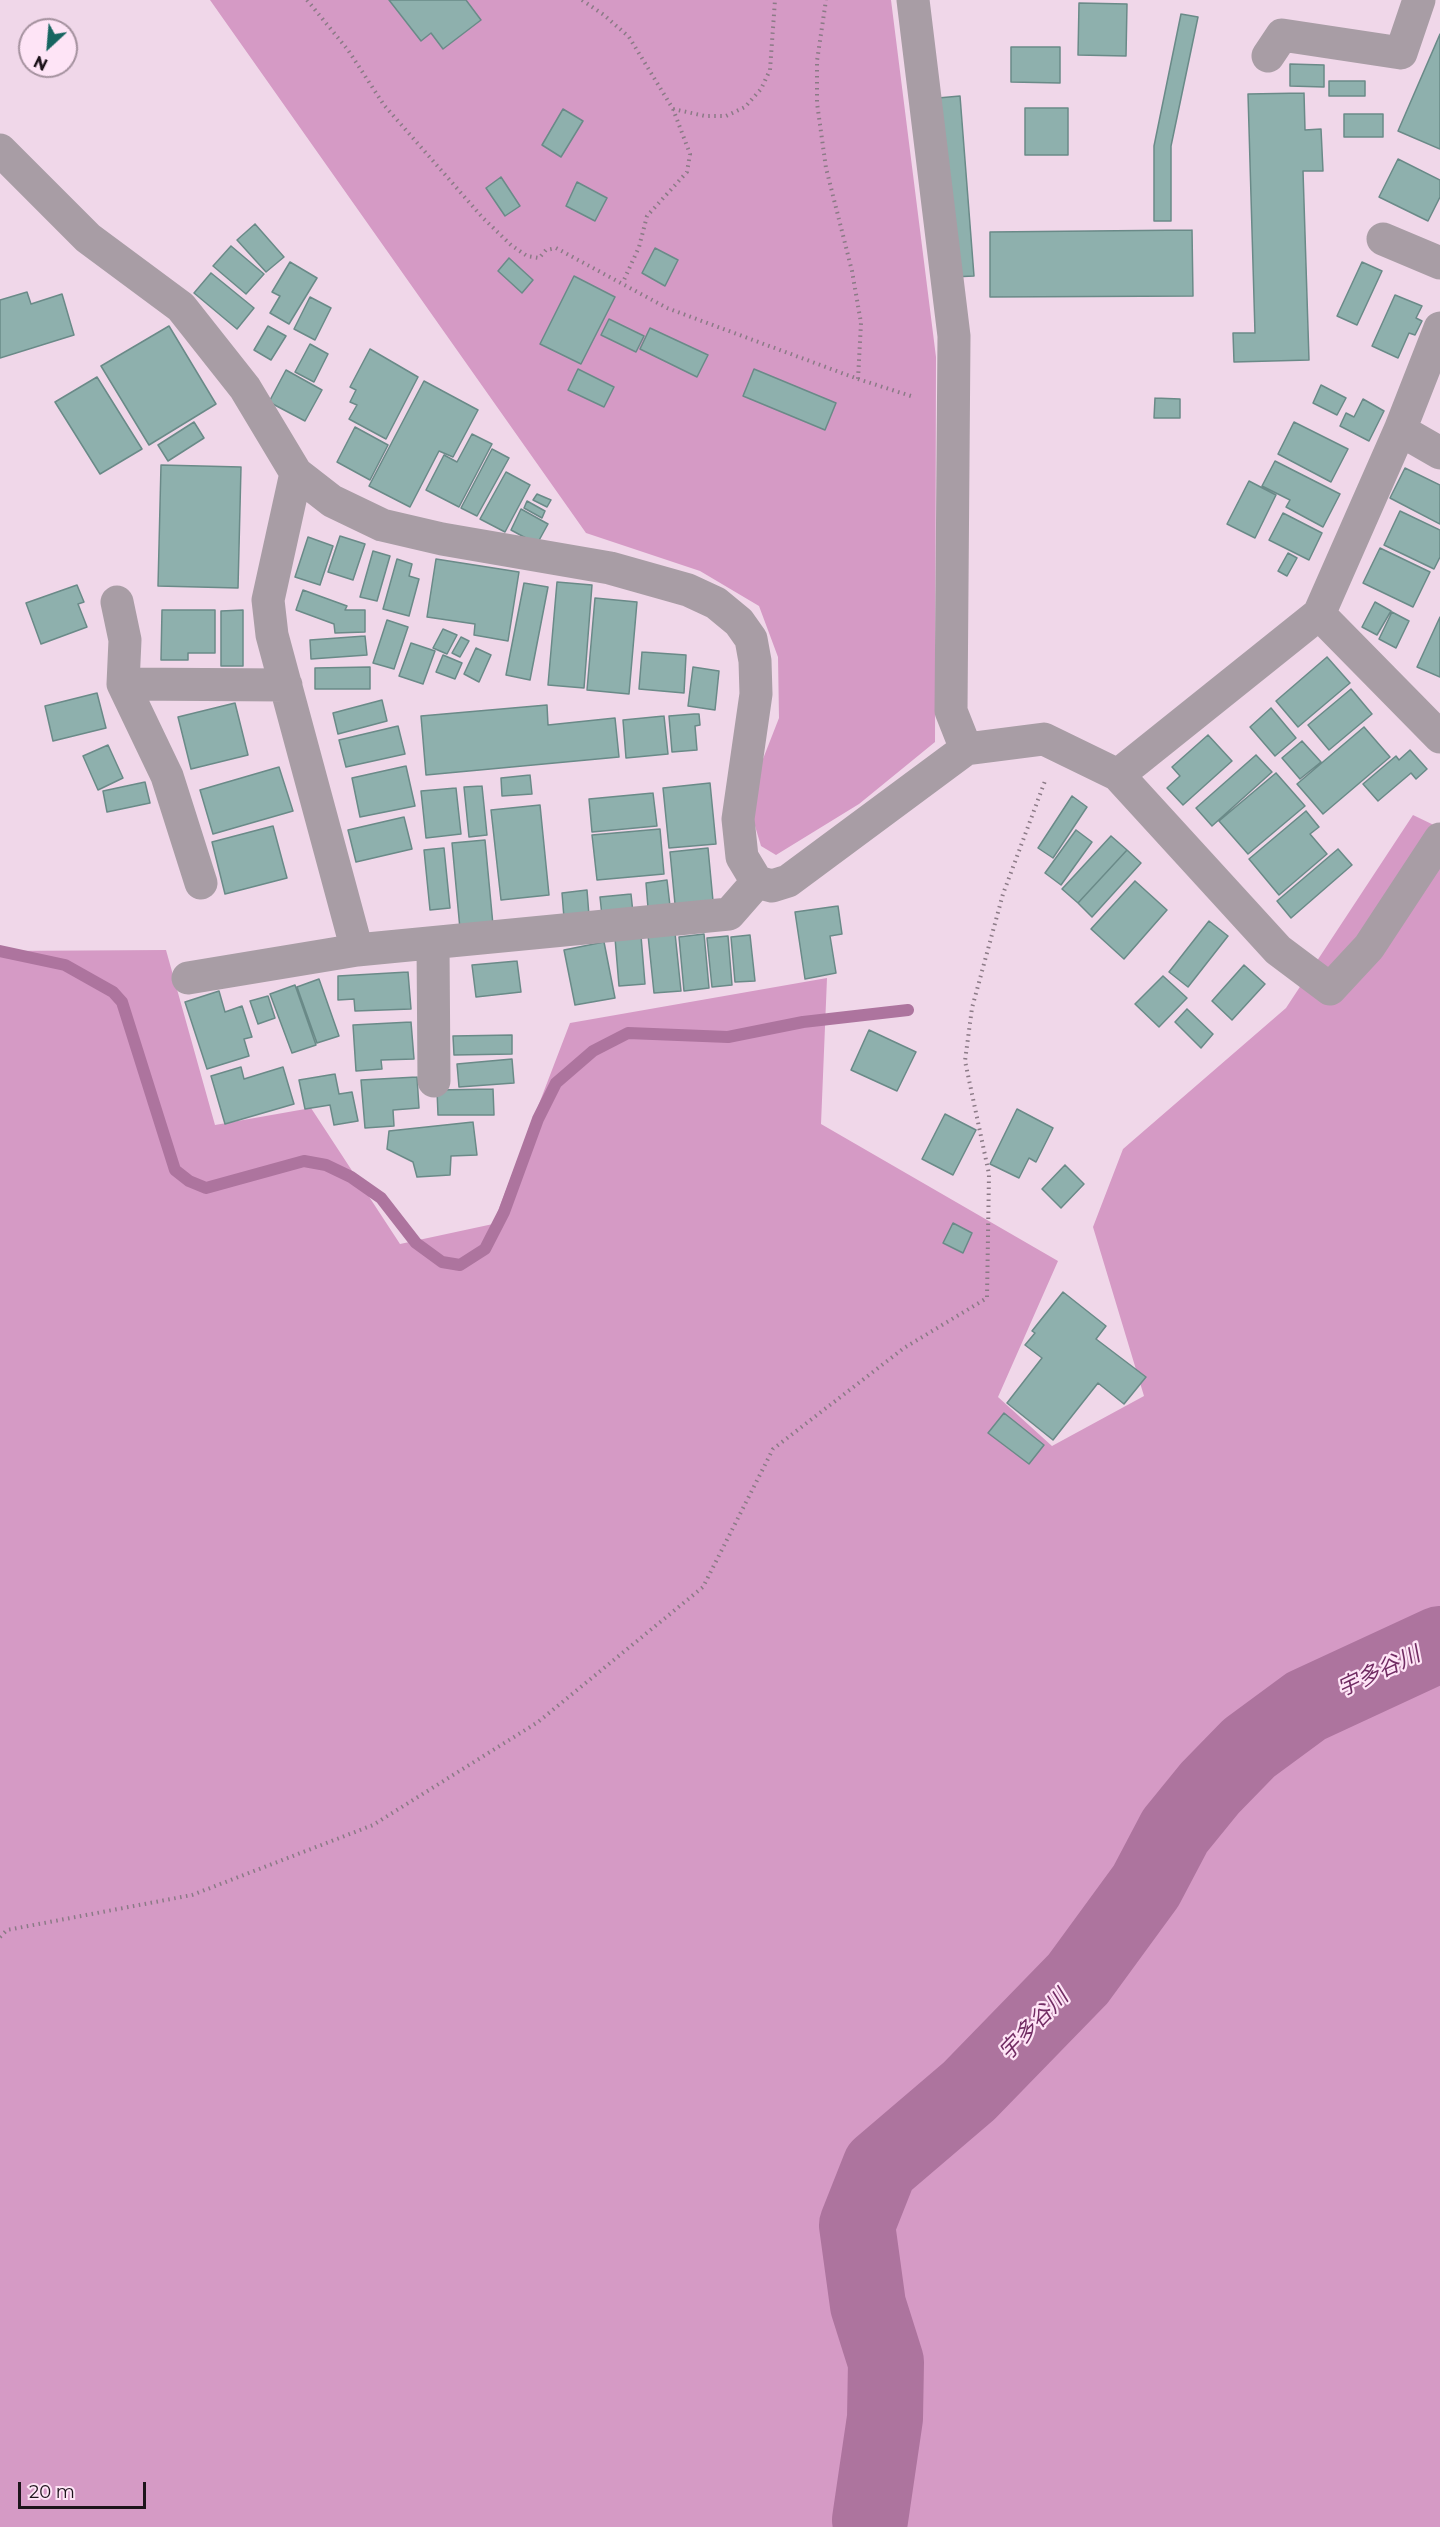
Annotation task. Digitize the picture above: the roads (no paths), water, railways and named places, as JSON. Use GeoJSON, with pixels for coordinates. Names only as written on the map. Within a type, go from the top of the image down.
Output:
{"type":"FeatureCollection","features":[{"type":"Feature","properties":{"kind":"street"},"geometry":{"type":"LineString","coordinates":[[913,0],[954,336],[951,711],[966,749]]}},
{"type":"Feature","properties":{"kind":"street"},"geometry":{"type":"LineString","coordinates":[[1268,56],[1282,35],[1401,53],[1419,0]]}},
{"type":"Feature","properties":{"kind":"street"},"geometry":{"type":"LineString","coordinates":[[0,150],[88,238],[181,306],[245,388],[296,473],[332,501],[382,525],[442,539],[610,568],[688,590],[716,603],[739,622],[751,639],[755,661],[756,694],[738,819],[742,857],[757,882],[772,886],[788,881],[966,749],[1044,739],[1118,776],[1278,951],[1330,989],[1369,946],[1440,839]]}},
{"type":"Feature","properties":{"kind":"street"},"geometry":{"type":"LineString","coordinates":[[1383,239],[1440,263]]}},
{"type":"Feature","properties":{"kind":"street"},"geometry":{"type":"LineString","coordinates":[[1118,776],[1319,614],[1400,430],[1440,328]]}},
{"type":"Feature","properties":{"kind":"street"},"geometry":{"type":"LineString","coordinates":[[1400,430],[1440,453]]}},
{"type":"Feature","properties":{"kind":"street"},"geometry":{"type":"LineString","coordinates":[[296,473],[268,600],[272,635],[357,950]]}},
{"type":"Feature","properties":{"kind":"street"},"geometry":{"type":"LineString","coordinates":[[117,602],[125,640],[123,684],[167,776],[201,883]]}},
{"type":"Feature","properties":{"kind":"street"},"geometry":{"type":"LineString","coordinates":[[1319,614],[1440,737]]}},
{"type":"Feature","properties":{"kind":"street"},"geometry":{"type":"LineString","coordinates":[[123,684],[286,686]]}},
{"type":"Feature","properties":{"kind":"street"},"geometry":{"type":"LineString","coordinates":[[188,978],[357,950],[729,914],[757,882]]}},
{"type":"Feature","properties":{"kind":"street"},"geometry":{"type":"LineString","coordinates":[[433,943],[434,1081]]}},
{"type":"Feature","properties":{"kind":"waterway"},"geometry":{"type":"LineString","coordinates":[[0,951],[65,965],[113,992],[122,1002],[175,1170],[189,1181],[206,1188],[304,1161],[326,1165],[351,1177],[381,1198],[416,1243],[442,1262],[460,1265],[485,1249],[504,1212],[538,1119],[556,1083],[593,1051],[628,1033],[728,1037],[803,1022],[908,1010]]}},
{"type":"Feature","properties":{"kind":"waterway","name":"宇多谷川"},"geometry":{"type":"LineString","coordinates":[[870,2520],[885,2418],[886,2362],[868,2305],[857,2225],[880,2167],[969,2091],[1078,1979],[1146,1886],[1175,1831],[1210,1788],[1249,1748],[1306,1706],[1440,1644]]}}]}
